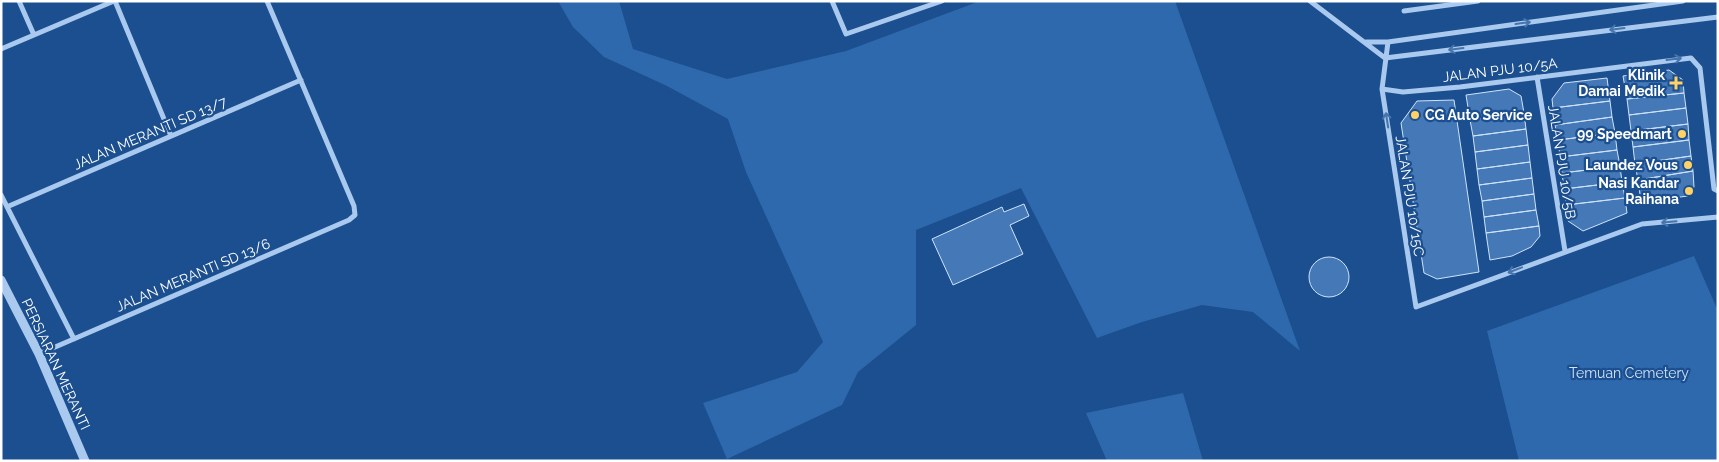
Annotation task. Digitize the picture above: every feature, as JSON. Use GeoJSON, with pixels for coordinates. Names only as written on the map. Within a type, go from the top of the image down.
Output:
{"type":"FeatureCollection","features":[{"type":"Feature","properties":{"kind":"street"},"geometry":{"type":"LineString","coordinates":[[19,1],[34,35]]}},
{"type":"Feature","properties":{"kind":"street"},"geometry":{"type":"LineString","coordinates":[[1,49],[115,1],[171,136]]}},
{"type":"Feature","properties":{"kind":"street"},"geometry":{"type":"LineString","coordinates":[[267,1],[301,80]]}},
{"type":"Feature","properties":{"kind":"street"},"geometry":{"type":"LineString","coordinates":[[832,1],[846,34],[942,1]]}},
{"type":"Feature","properties":{"kind":"street"},"geometry":{"type":"LineString","coordinates":[[1310,1],[1385,58],[1718,17]]}},
{"type":"Feature","properties":{"kind":"street"},"geometry":{"type":"LineString","coordinates":[[1404,11],[1478,1]]}},
{"type":"Feature","properties":{"kind":"street"},"geometry":{"type":"LineString","coordinates":[[1366,42],[1388,42],[1683,1]]}},
{"type":"Feature","properties":{"kind":"street","name":"JALAN PJU 10/15C"},"geometry":{"type":"LineString","coordinates":[[1388,42],[1382,89],[1416,307],[1565,251]]}},
{"type":"Feature","properties":{"kind":"street","name":"JALAN PJU 10/5A"},"geometry":{"type":"LineString","coordinates":[[1382,89],[1403,92],[1686,58],[1695,60],[1700,68],[1714,189],[1718,191]]}},
{"type":"Feature","properties":{"kind":"street","name":"JALAN PJU 10/5B"},"geometry":{"type":"LineString","coordinates":[[1537,77],[1565,251]]}},
{"type":"Feature","properties":{"kind":"street","name":"JALAN MERANTI SD 13/7"},"geometry":{"type":"LineString","coordinates":[[9,206],[301,80]]}},
{"type":"Feature","properties":{"kind":"street","name":"JALAN MERANTI SD 13/6"},"geometry":{"type":"LineString","coordinates":[[39,354],[349,220],[355,215],[354,206],[301,80]]}},
{"type":"Feature","properties":{"kind":"street"},"geometry":{"type":"LineString","coordinates":[[1,195],[9,206],[74,339]]}},
{"type":"Feature","properties":{"kind":"street"},"geometry":{"type":"LineString","coordinates":[[1565,251],[1642,224],[1718,217]]}},
{"type":"Feature","properties":{"kind":"street","name":"PERSIARAN MERANTI"},"geometry":{"type":"LineString","coordinates":[[1,280],[39,354],[85,461]]}},
{"type":"Feature","properties":{"kind":"green space"},"geometry":{"type":"Polygon","coordinates":[[[558,1],[619,1],[633,49],[727,79],[846,51],[980,1],[1175,1],[1300,351],[1253,312],[1202,305],[1142,322],[1097,338],[1021,188],[916,230],[916,325],[858,372],[842,405],[727,459],[703,403],[797,372],[823,342],[746,172],[728,119],[667,86],[604,57],[573,27],[558,1]]]}},
{"type":"Feature","properties":{"kind":"green space","name":"Temuan Cemetery"},"geometry":{"type":"Polygon","coordinates":[[[1694,256],[1718,311],[1718,461],[1519,461],[1487,331],[1694,256]]]}},
{"type":"Feature","properties":{"kind":"green space"},"geometry":{"type":"Polygon","coordinates":[[[1183,393],[1203,461],[1107,461],[1086,413],[1183,393]]]}},
{"type":"Feature","properties":{"kind":"building"},"geometry":{"type":"Polygon","coordinates":[[[1669,70],[1683,80],[1684,93],[1627,99],[1623,76],[1669,70]]]}},
{"type":"Feature","properties":{"kind":"building"},"geometry":{"type":"Polygon","coordinates":[[[1607,78],[1610,101],[1553,108],[1552,99],[1564,83],[1607,78]]]}},
{"type":"Feature","properties":{"kind":"building"},"geometry":{"type":"Polygon","coordinates":[[[1509,89],[1521,96],[1524,113],[1470,120],[1466,95],[1509,89]]]}},
{"type":"Feature","properties":{"kind":"building"},"geometry":{"type":"Polygon","coordinates":[[[1684,93],[1686,108],[1629,115],[1627,99],[1684,93]]]}},
{"type":"Feature","properties":{"kind":"building"},"geometry":{"type":"Polygon","coordinates":[[[1454,100],[1479,272],[1437,279],[1424,273],[1401,123],[1417,101],[1454,100]]]}},
{"type":"Feature","properties":{"kind":"building"},"geometry":{"type":"Polygon","coordinates":[[[1610,101],[1612,117],[1555,125],[1553,108],[1610,101]]]}},
{"type":"Feature","properties":{"kind":"building"},"geometry":{"type":"Polygon","coordinates":[[[1686,108],[1688,124],[1631,131],[1629,115],[1686,108]]]}},
{"type":"Feature","properties":{"kind":"building"},"geometry":{"type":"Polygon","coordinates":[[[1524,113],[1526,129],[1473,136],[1470,120],[1524,113]]]}},
{"type":"Feature","properties":{"kind":"building"},"geometry":{"type":"Polygon","coordinates":[[[1612,117],[1615,133],[1558,140],[1555,125],[1612,117]]]}},
{"type":"Feature","properties":{"kind":"building"},"geometry":{"type":"Polygon","coordinates":[[[1688,124],[1689,140],[1633,147],[1631,131],[1688,124]]]}},
{"type":"Feature","properties":{"kind":"building"},"geometry":{"type":"Polygon","coordinates":[[[1526,129],[1528,145],[1475,152],[1473,136],[1526,129]]]}},
{"type":"Feature","properties":{"kind":"building"},"geometry":{"type":"Polygon","coordinates":[[[1615,133],[1617,150],[1560,157],[1558,140],[1615,133]]]}},
{"type":"Feature","properties":{"kind":"building"},"geometry":{"type":"Polygon","coordinates":[[[1689,140],[1691,156],[1635,164],[1633,147],[1689,140]]]}},
{"type":"Feature","properties":{"kind":"building"},"geometry":{"type":"Polygon","coordinates":[[[1528,145],[1530,162],[1477,169],[1475,152],[1528,145]]]}},
{"type":"Feature","properties":{"kind":"building"},"geometry":{"type":"Polygon","coordinates":[[[1617,150],[1620,166],[1562,173],[1560,157],[1617,150]]]}},
{"type":"Feature","properties":{"kind":"building"},"geometry":{"type":"Polygon","coordinates":[[[1691,156],[1693,171],[1638,180],[1635,164],[1691,156]]]}},
{"type":"Feature","properties":{"kind":"building"},"geometry":{"type":"Polygon","coordinates":[[[1530,162],[1532,178],[1479,185],[1477,169],[1530,162]]]}},
{"type":"Feature","properties":{"kind":"building"},"geometry":{"type":"Polygon","coordinates":[[[1620,166],[1622,182],[1564,189],[1562,173],[1620,166]]]}},
{"type":"Feature","properties":{"kind":"building"},"geometry":{"type":"Polygon","coordinates":[[[1693,171],[1694,187],[1688,196],[1641,202],[1638,180],[1693,171]]]}},
{"type":"Feature","properties":{"kind":"building"},"geometry":{"type":"Polygon","coordinates":[[[1532,178],[1534,194],[1482,201],[1479,185],[1532,178]]]}},
{"type":"Feature","properties":{"kind":"building"},"geometry":{"type":"Polygon","coordinates":[[[1622,182],[1625,198],[1566,205],[1564,189],[1622,182]]]}},
{"type":"Feature","properties":{"kind":"building"},"geometry":{"type":"Polygon","coordinates":[[[1534,194],[1536,210],[1484,217],[1482,201],[1534,194]]]}},
{"type":"Feature","properties":{"kind":"building"},"geometry":{"type":"Polygon","coordinates":[[[1625,198],[1627,213],[1583,231],[1568,221],[1566,205],[1625,198]]]}},
{"type":"Feature","properties":{"kind":"building"},"geometry":{"type":"Polygon","coordinates":[[[1024,204],[1029,216],[1010,225],[1023,254],[953,285],[932,239],[1002,207],[1004,212],[1024,204]]]}},
{"type":"Feature","properties":{"kind":"building"},"geometry":{"type":"Polygon","coordinates":[[[1536,210],[1539,226],[1486,233],[1484,217],[1536,210]]]}},
{"type":"Feature","properties":{"kind":"building"},"geometry":{"type":"Polygon","coordinates":[[[1539,226],[1540,236],[1531,247],[1512,256],[1490,260],[1486,233],[1539,226]]]}},
{"type":"Feature","properties":{"kind":"building"},"geometry":{"type":"Polygon","coordinates":[[[1329,257],[1343,263],[1349,277],[1343,291],[1329,297],[1315,291],[1309,277],[1315,263],[1329,257]]]}},
{"type":"Feature","properties":{"kind":"place","name":"Klinik Damai Medik"},"geometry":{"type":"Point","coordinates":[1676,83]}},
{"type":"Feature","properties":{"kind":"place","name":"CG Auto Service"},"geometry":{"type":"Point","coordinates":[1415,115]}},
{"type":"Feature","properties":{"kind":"place","name":"99 Speedmart"},"geometry":{"type":"Point","coordinates":[1682,134]}},
{"type":"Feature","properties":{"kind":"place","name":"Laundez Vous"},"geometry":{"type":"Point","coordinates":[1688,165]}},
{"type":"Feature","properties":{"kind":"place","name":"Nasi Kandar Raihana"},"geometry":{"type":"Point","coordinates":[1689,191]}}]}
